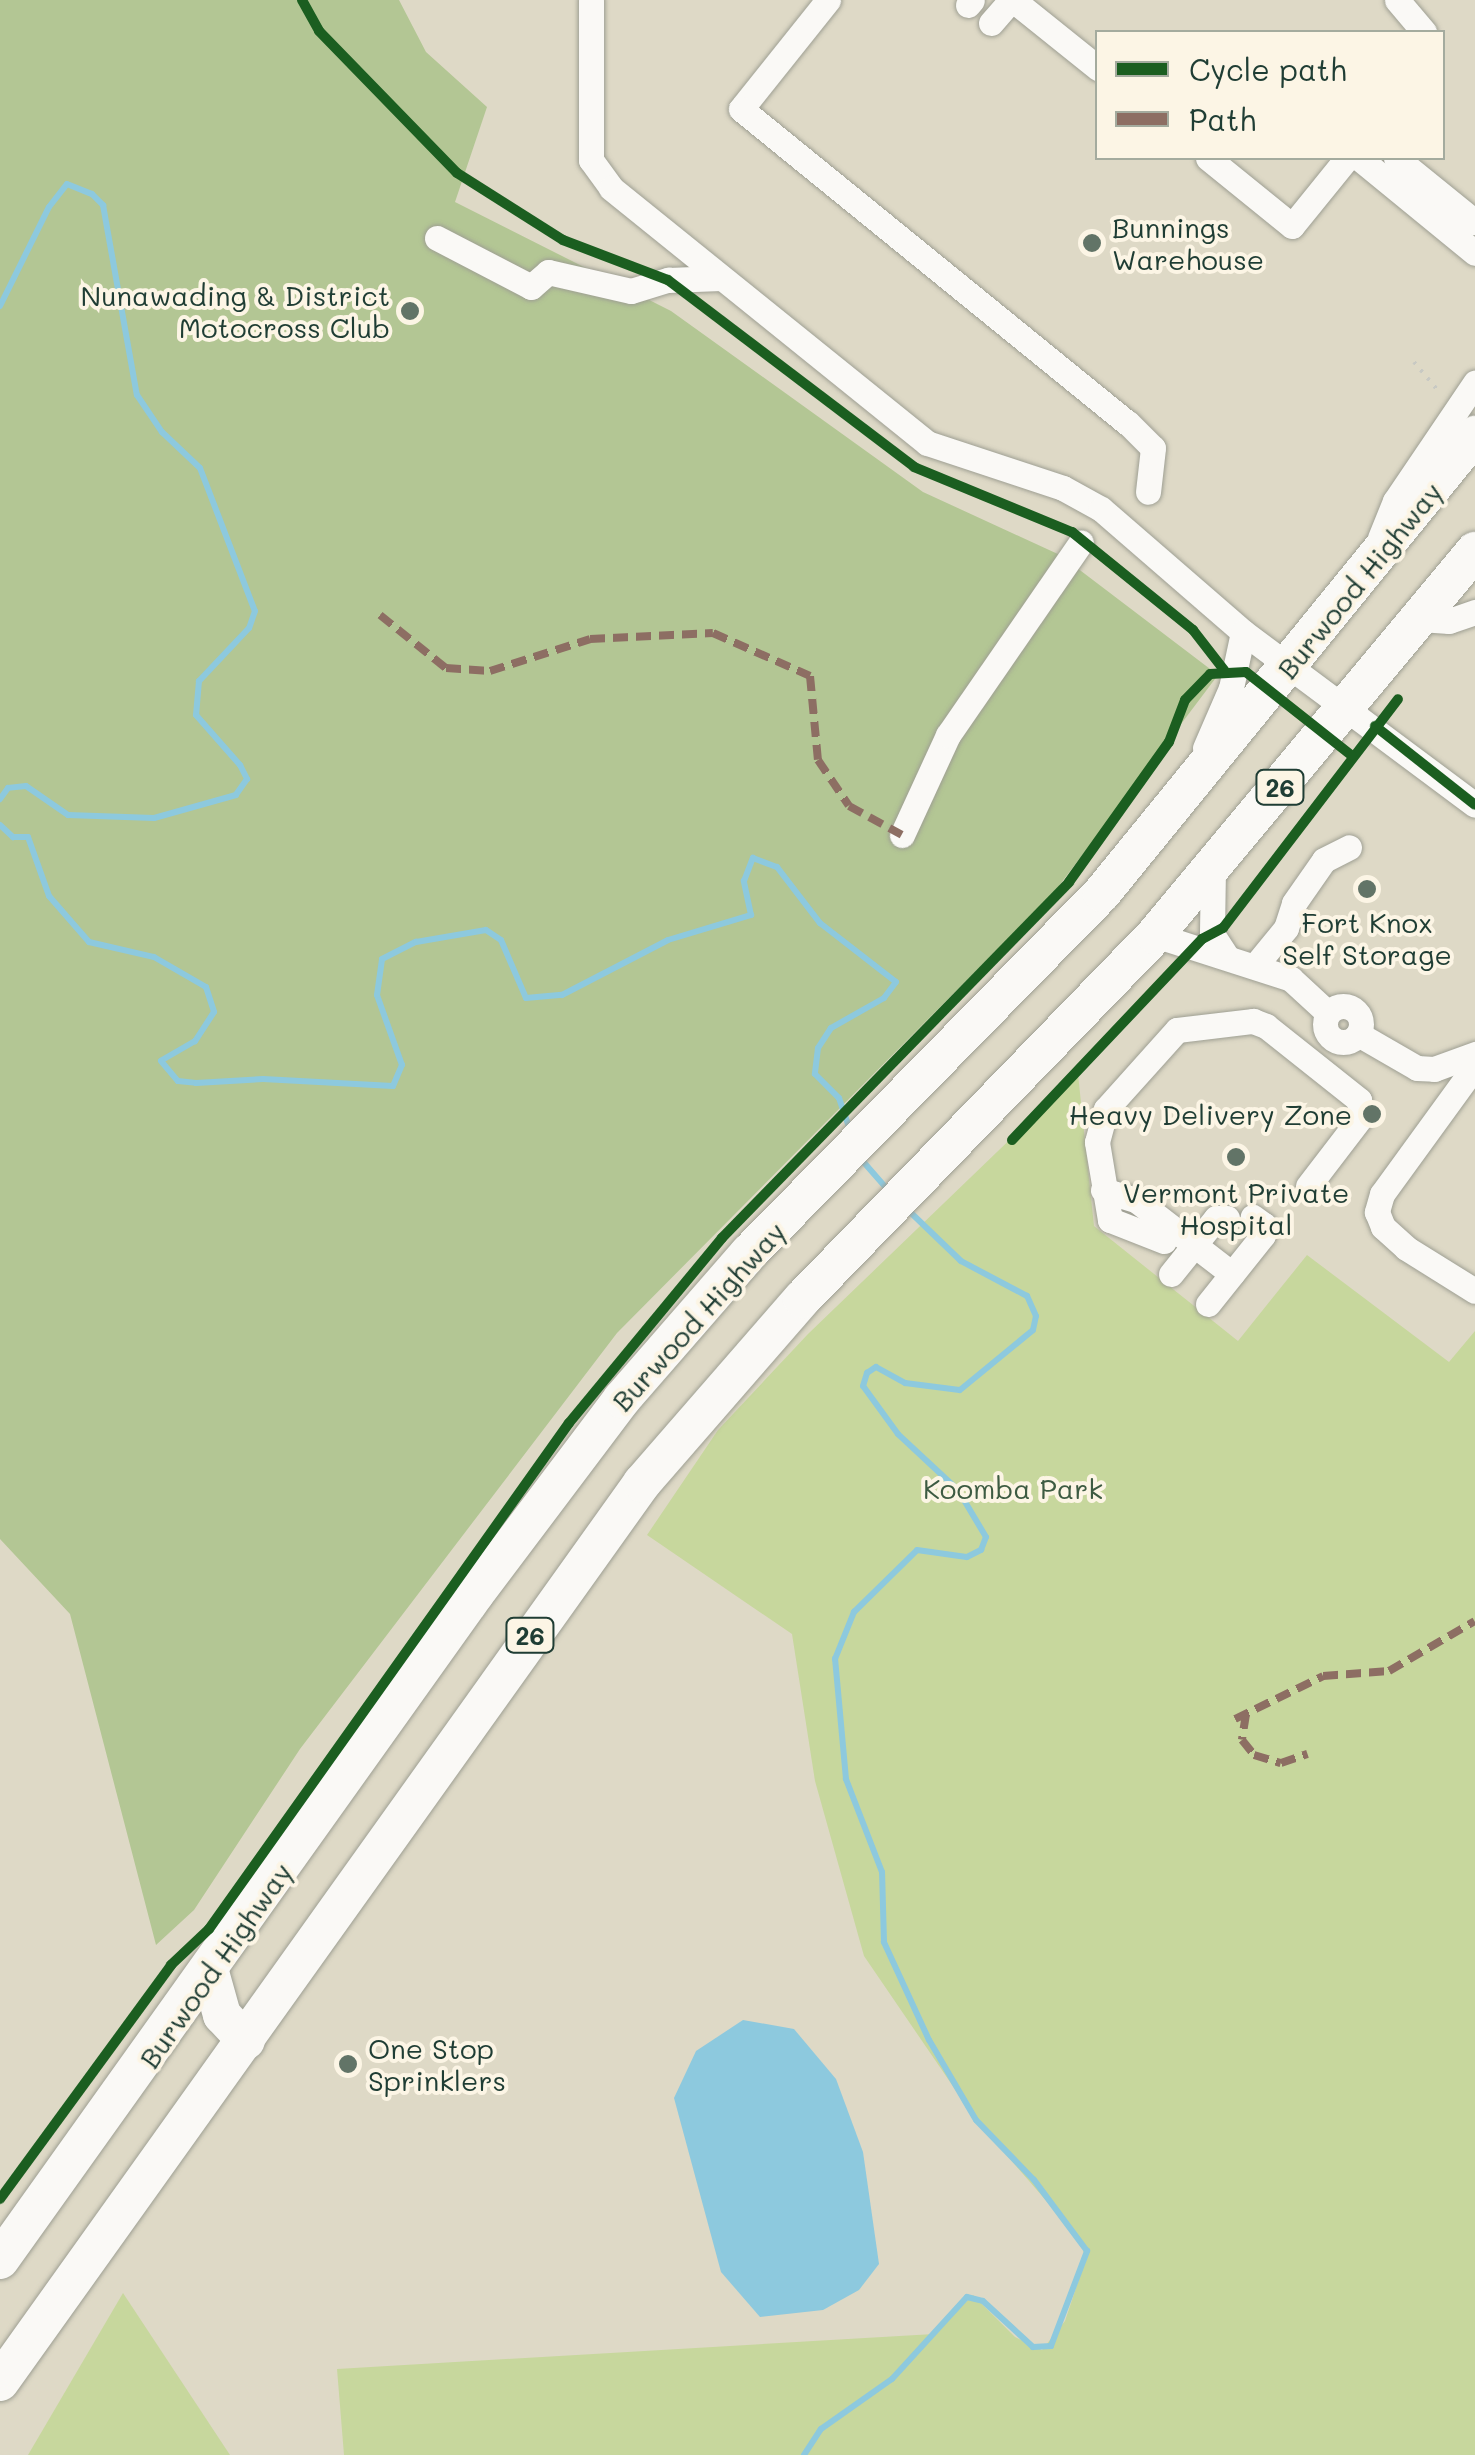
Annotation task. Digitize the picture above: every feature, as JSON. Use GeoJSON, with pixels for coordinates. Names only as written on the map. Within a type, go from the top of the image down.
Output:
{"type":"FeatureCollection","features":[{"type":"Feature","properties":{"kind":"highway","name":"Burwood Highway"},"geometry":{"type":"LineString","coordinates":[[0,2260],[577,1456],[724,1281],[908,1097],[1102,894],[1475,435]]}},
{"type":"Feature","properties":{"kind":"highway","name":"26"},"geometry":{"type":"LineString","coordinates":[[0,2382],[246,2042],[602,1534],[746,1359],[1155,936],[1475,551]]}},
{"type":"Feature","properties":{"kind":"highway"},"geometry":{"type":"LineString","coordinates":[[210,1972],[222,2015],[246,2042]]}},
{"type":"Feature","properties":{"kind":"street"},"geometry":{"type":"LineString","coordinates":[[591,0],[591,160],[611,188],[927,443],[1063,488],[1102,509],[1242,632],[1475,805]]}},
{"type":"Feature","properties":{"kind":"street"},"geometry":{"type":"LineString","coordinates":[[828,0],[740,110],[1128,423],[1153,448],[1148,492]]}},
{"type":"Feature","properties":{"kind":"street"},"geometry":{"type":"LineString","coordinates":[[991,24],[1012,0],[1095,66]]}},
{"type":"Feature","properties":{"kind":"street"},"geometry":{"type":"LineString","coordinates":[[1397,0],[1422,30]]}},
{"type":"Feature","properties":{"kind":"street"},"geometry":{"type":"LineString","coordinates":[[1210,160],[1292,226],[1345,160]]}},
{"type":"Feature","properties":{"kind":"street"},"geometry":{"type":"LineString","coordinates":[[1361,160],[1475,253]]}},
{"type":"Feature","properties":{"kind":"street"},"geometry":{"type":"LineString","coordinates":[[1399,160],[1471,217]]}},
{"type":"Feature","properties":{"kind":"street"},"geometry":{"type":"LineString","coordinates":[[437,238],[532,288],[548,272],[630,291],[668,280],[721,278]]}},
{"type":"Feature","properties":{"kind":"street"},"geometry":{"type":"LineString","coordinates":[[1368,566],[1394,502],[1475,382]]}},
{"type":"Feature","properties":{"kind":"street"},"geometry":{"type":"LineString","coordinates":[[902,836],[948,735],[1081,542]]}},
{"type":"Feature","properties":{"kind":"street"},"geometry":{"type":"LineString","coordinates":[[1420,619],[1449,621],[1475,612]]}},
{"type":"Feature","properties":{"kind":"street"},"geometry":{"type":"LineString","coordinates":[[1209,766],[1203,752],[1224,710],[1242,632]]}},
{"type":"Feature","properties":{"kind":"street"},"geometry":{"type":"LineString","coordinates":[[1255,966],[1286,928],[1314,872],[1334,849],[1349,847]]}},
{"type":"Feature","properties":{"kind":"street"},"geometry":{"type":"LineString","coordinates":[[1213,868],[1212,934],[1227,958]]}},
{"type":"Feature","properties":{"kind":"street"},"geometry":{"type":"LineString","coordinates":[[1286,928],[1291,979]]}},
{"type":"Feature","properties":{"kind":"street"},"geometry":{"type":"LineString","coordinates":[[1155,936],[1291,979],[1338,1030],[1417,1068],[1434,1069],[1475,1054]]}},
{"type":"Feature","properties":{"kind":"street"},"geometry":{"type":"LineString","coordinates":[[1164,1241],[1110,1220],[1102,1190],[1099,1124],[1164,1037],[1177,1030],[1253,1021],[1315,1065],[1364,1108],[1308,1179]]}},
{"type":"Feature","properties":{"kind":"street"},"geometry":{"type":"LineString","coordinates":[[1315,1065],[1338,1030]]}},
{"type":"Feature","properties":{"kind":"street"},"geometry":{"type":"LineString","coordinates":[[1475,1066],[1382,1194],[1378,1212],[1383,1227],[1406,1248],[1475,1291]]}},
{"type":"Feature","properties":{"kind":"street"},"geometry":{"type":"LineString","coordinates":[[1102,1190],[1136,1200],[1232,1274]]}},
{"type":"Feature","properties":{"kind":"street"},"geometry":{"type":"LineString","coordinates":[[1208,1304],[1263,1235],[1264,1225],[1253,1216]]}},
{"type":"Feature","properties":{"kind":"street"},"geometry":{"type":"LineString","coordinates":[[1171,1274],[1216,1218],[1227,1218]]}},
{"type":"Feature","properties":{"kind":"path"},"geometry":{"type":"LineString","coordinates":[[1414,362],[1446,400]]}},
{"type":"Feature","properties":{"kind":"green space"},"geometry":{"type":"Polygon","coordinates":[[[0,0],[399,0],[426,52],[487,107],[455,202],[671,311],[923,492],[1060,555],[1218,675],[1055,891],[617,1333],[300,1749],[194,1910],[156,1945],[70,1614],[0,1539],[0,0]]]}},
{"type":"Feature","properties":{"kind":"green space","name":"Koomba Park"},"geometry":{"type":"Polygon","coordinates":[[[1078,1074],[1094,1226],[1238,1341],[1307,1255],[1449,1362],[1475,1331],[1475,2455],[344,2455],[337,2369],[934,2334],[973,2295],[1015,2337],[1042,2350],[1065,2321],[1085,2261],[1082,2242],[976,2120],[864,1956],[815,1781],[792,1634],[647,1535],[718,1430],[808,1334],[1078,1074]]]}},
{"type":"Feature","properties":{"kind":"green space"},"geometry":{"type":"Polygon","coordinates":[[[123,2293],[230,2455],[28,2455],[123,2293]]]}},
{"type":"Feature","properties":{"kind":"water"},"geometry":{"type":"Polygon","coordinates":[[[743,2020],[794,2029],[836,2079],[863,2152],[879,2264],[859,2290],[823,2310],[760,2317],[721,2272],[674,2098],[696,2051],[743,2020]]]}},
{"type":"Feature","properties":{"kind":"waterway"},"geometry":{"type":"LineString","coordinates":[[0,306],[49,207],[67,184],[92,194],[103,205],[137,395],[162,432],[200,468],[255,611],[249,628],[199,681],[196,715],[240,765],[247,779],[236,795],[154,818],[68,815],[26,786],[8,788],[0,799]]}},
{"type":"Feature","properties":{"kind":"waterway"},"geometry":{"type":"LineString","coordinates":[[0,825],[13,837],[28,837],[49,896],[89,942],[154,957],[206,987],[214,1012],[195,1041],[161,1061],[178,1081],[196,1083],[263,1079],[393,1086],[402,1065],[377,995],[382,959],[416,942],[486,930],[501,940],[526,998],[562,995],[668,940],[751,915],[744,881],[753,858],[777,867],[820,923],[896,982],[884,998],[831,1028],[818,1048],[815,1074],[839,1098],[851,1132]]}},
{"type":"Feature","properties":{"kind":"waterway"},"geometry":{"type":"LineString","coordinates":[[860,1158],[888,1190]]}},
{"type":"Feature","properties":{"kind":"waterway"},"geometry":{"type":"LineString","coordinates":[[804,2455],[821,2429],[892,2379],[967,2297],[983,2301],[1033,2347],[1051,2346],[1087,2251],[1034,2180],[976,2120],[929,2040],[884,1942],[882,1872],[846,1779],[835,1659],[854,1612],[917,1550],[967,1557],[981,1550],[986,1537],[958,1490],[898,1434],[863,1386],[867,1373],[876,1367],[905,1383],[960,1390],[1033,1330],[1036,1316],[1027,1296],[961,1261],[907,1209]]}},
{"type":"Feature","properties":{"kind":"marked path"},"geometry":{"type":"LineString","coordinates":[[380,615],[446,668],[490,671],[590,639],[713,633],[810,676],[818,760],[849,806],[902,835]]}},
{"type":"Feature","properties":{"kind":"marked path"},"geometry":{"type":"LineString","coordinates":[[1235,1719],[1323,1676],[1389,1671],[1475,1621]]}},
{"type":"Feature","properties":{"kind":"marked path"},"geometry":{"type":"LineString","coordinates":[[1246,1714],[1242,1740],[1254,1755],[1281,1763],[1307,1754]]}},
{"type":"Feature","properties":{"kind":"cycle path"},"geometry":{"type":"LineString","coordinates":[[302,0],[319,31],[457,173],[563,240],[668,280],[914,467],[1072,532],[1193,630],[1224,670]]}},
{"type":"Feature","properties":{"kind":"cycle path"},"geometry":{"type":"LineString","coordinates":[[0,2199],[171,1965],[209,1929],[569,1423],[722,1238],[1069,882],[1169,742],[1185,700],[1210,674],[1246,672],[1351,755]]}},
{"type":"Feature","properties":{"kind":"cycle path"},"geometry":{"type":"LineString","coordinates":[[1012,1140],[1202,939],[1223,928],[1398,699]]}},
{"type":"Feature","properties":{"kind":"cycle path"},"geometry":{"type":"LineString","coordinates":[[1375,726],[1475,805]]}},
{"type":"Feature","properties":{"kind":"place","name":"Bunnings Warehouse"},"geometry":{"type":"Point","coordinates":[1092,243]}},
{"type":"Feature","properties":{"kind":"place","name":"Nunawading & District Motocross Club"},"geometry":{"type":"Point","coordinates":[410,311]}},
{"type":"Feature","properties":{"kind":"place","name":"Fort Knox Self Storage"},"geometry":{"type":"Point","coordinates":[1367,889]}},
{"type":"Feature","properties":{"kind":"place","name":"Heavy Delivery Zone"},"geometry":{"type":"Point","coordinates":[1372,1114]}},
{"type":"Feature","properties":{"kind":"place","name":"Vermont Private Hospital"},"geometry":{"type":"Point","coordinates":[1236,1157]}},
{"type":"Feature","properties":{"kind":"place","name":"One Stop Sprinklers"},"geometry":{"type":"Point","coordinates":[348,2064]}}]}
